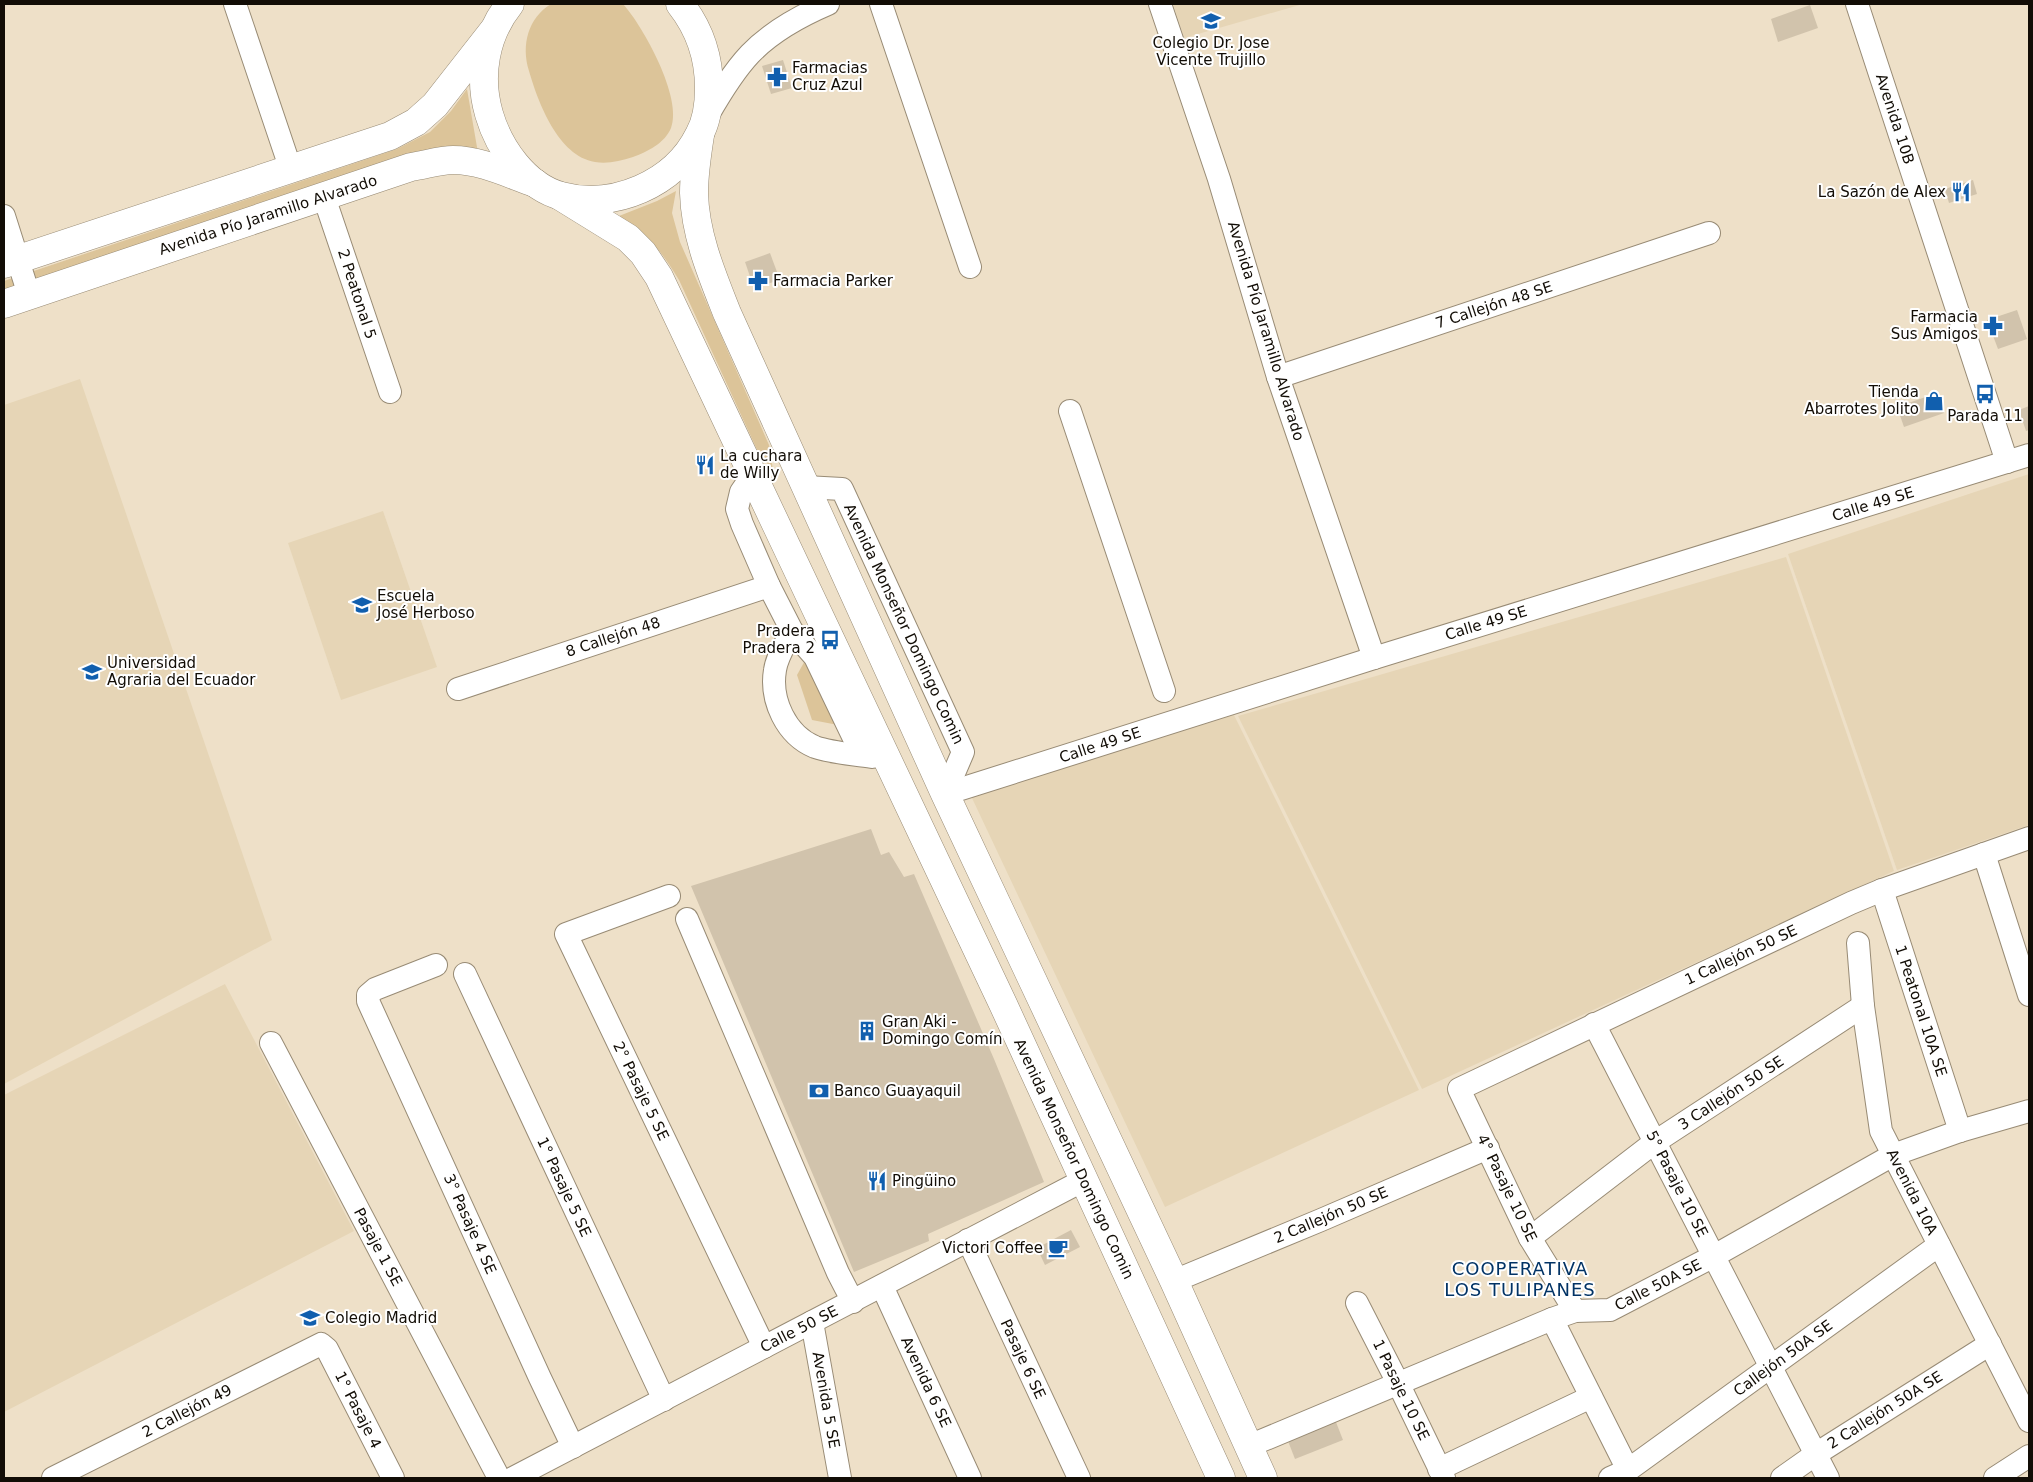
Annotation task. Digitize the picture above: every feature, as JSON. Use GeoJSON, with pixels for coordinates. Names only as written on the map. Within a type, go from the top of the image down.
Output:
{"type":"FeatureCollection","features":[{"type":"Feature","properties":{"kind":"main road"},"geometry":{"type":"LineString","coordinates":[[680,4],[689,15],[699,35],[706,56],[709,77],[709,99],[702,128],[694,194],[700,234],[709,267],[727,313],[945,794],[1174,1281],[1263,1478]]}},
{"type":"Feature","properties":{"kind":"main road"},"geometry":{"type":"LineString","coordinates":[[10,262],[390,136],[416,122],[435,105],[501,14]]}},
{"type":"Feature","properties":{"kind":"main road"},"geometry":{"type":"LineString","coordinates":[[501,14],[486,54],[484,78],[486,102],[492,126],[503,147],[517,166],[535,183]]}},
{"type":"Feature","properties":{"kind":"main road"},"geometry":{"type":"LineString","coordinates":[[560,196],[600,200],[640,190],[674,168],[688,152],[702,128]]}},
{"type":"Feature","properties":{"kind":"main road","name":"Avenida Pío Jaramillo Alvarado"},"geometry":{"type":"LineString","coordinates":[[4,304],[411,167],[452,160],[481,164],[535,183]]}},
{"type":"Feature","properties":{"kind":"main road","name":"Avenida Monseñor Domingo Comin"},"geometry":{"type":"LineString","coordinates":[[535,183],[560,196],[628,238],[643,253],[659,276],[752,476],[874,757],[1084,1180],[1221,1478]]}},
{"type":"Feature","properties":{"kind":"street"},"geometry":{"type":"LineString","coordinates":[[236,4],[291,170]]}},
{"type":"Feature","properties":{"kind":"street"},"geometry":{"type":"LineString","coordinates":[[702,128],[724,88],[750,54],[774,34],[806,14],[828,4]]}},
{"type":"Feature","properties":{"kind":"street"},"geometry":{"type":"LineString","coordinates":[[881,4],[970,267]]}},
{"type":"Feature","properties":{"kind":"street","name":"Avenida Pío Jaramillo Alvarado"},"geometry":{"type":"LineString","coordinates":[[1160,4],[1221,188],[1278,377],[1374,658]]}},
{"type":"Feature","properties":{"kind":"street","name":"Avenida 10B"},"geometry":{"type":"LineString","coordinates":[[1857,4],[2007,462]]}},
{"type":"Feature","properties":{"kind":"street","name":"2 Peatonal 5"},"geometry":{"type":"LineString","coordinates":[[324,197],[390,392]]}},
{"type":"Feature","properties":{"kind":"street"},"geometry":{"type":"LineString","coordinates":[[4,216],[10,262],[29,295]]}},
{"type":"Feature","properties":{"kind":"street","name":"7 Callejón 48 SE"},"geometry":{"type":"LineString","coordinates":[[1278,377],[1709,234]]}},
{"type":"Feature","properties":{"kind":"street"},"geometry":{"type":"LineString","coordinates":[[1070,411],[1164,691]]}},
{"type":"Feature","properties":{"kind":"street","name":"Calle 49 SE"},"geometry":{"type":"LineString","coordinates":[[945,794],[1374,658],[2029,456]]}},
{"type":"Feature","properties":{"kind":"street","name":"Avenida Monseñor Domingo Comin"},"geometry":{"type":"LineString","coordinates":[[752,476],[742,492],[737,509],[769,586],[792,631],[815,657],[874,757]]}},
{"type":"Feature","properties":{"kind":"street","name":"8 Callejón 48"},"geometry":{"type":"LineString","coordinates":[[458,689],[769,586]]}},
{"type":"Feature","properties":{"kind":"street"},"geometry":{"type":"LineString","coordinates":[[792,631],[780,653],[775,670],[775,692],[782,715],[799,738],[816,747],[874,757]]}},
{"type":"Feature","properties":{"kind":"street","name":"1 Callejón 50 SE"},"geometry":{"type":"LineString","coordinates":[[1459,1089],[1882,890],[2029,838]]}},
{"type":"Feature","properties":{"kind":"street"},"geometry":{"type":"LineString","coordinates":[[1984,854],[2027,982]]}},
{"type":"Feature","properties":{"kind":"street","name":"1 Peatonal 10A SE"},"geometry":{"type":"LineString","coordinates":[[1882,890],[1960,1132]]}},
{"type":"Feature","properties":{"kind":"street","name":"2° Pasaje 5 SE"},"geometry":{"type":"LineString","coordinates":[[669,896],[566,934],[764,1347]]}},
{"type":"Feature","properties":{"kind":"street"},"geometry":{"type":"LineString","coordinates":[[687,919],[838,1273],[853,1302]]}},
{"type":"Feature","properties":{"kind":"street","name":"Avenida 10A"},"geometry":{"type":"LineString","coordinates":[[1858,943],[1864,1006],[1881,1131],[2029,1421]]}},
{"type":"Feature","properties":{"kind":"street","name":"3° Pasaje 4 SE"},"geometry":{"type":"LineString","coordinates":[[436,965],[374,989],[368,995],[368,1001],[573,1447]]}},
{"type":"Feature","properties":{"kind":"street","name":"1° Pasaje 5 SE"},"geometry":{"type":"LineString","coordinates":[[465,974],[664,1400]]}},
{"type":"Feature","properties":{"kind":"street","name":"3 Callejón 50 SE"},"geometry":{"type":"LineString","coordinates":[[1530,1238],[1655,1142],[1864,1006]]}},
{"type":"Feature","properties":{"kind":"street","name":"5° Pasaje 10 SE"},"geometry":{"type":"LineString","coordinates":[[1594,1024],[1828,1478]]}},
{"type":"Feature","properties":{"kind":"street","name":"Pasaje 1 SE"},"geometry":{"type":"LineString","coordinates":[[271,1043],[499,1478]]}},
{"type":"Feature","properties":{"kind":"street","name":"4° Pasaje 10 SE"},"geometry":{"type":"LineString","coordinates":[[1459,1089],[1530,1238],[1574,1311]]}},
{"type":"Feature","properties":{"kind":"street","name":"Calle 50A SE"},"geometry":{"type":"LineString","coordinates":[[1249,1446],[1552,1319],[1574,1311],[1610,1310],[1714,1256],[1893,1155],[2029,1111]]}},
{"type":"Feature","properties":{"kind":"street","name":"2 Callejón 50 SE"},"geometry":{"type":"LineString","coordinates":[[1174,1281],[1488,1148]]}},
{"type":"Feature","properties":{"kind":"street","name":"Calle 50 SE"},"geometry":{"type":"LineString","coordinates":[[514,1478],[1084,1180]]}},
{"type":"Feature","properties":{"kind":"street","name":"Pasaje 6 SE"},"geometry":{"type":"LineString","coordinates":[[968,1240],[1079,1478]]}},
{"type":"Feature","properties":{"kind":"street","name":"Callejón 50A SE"},"geometry":{"type":"LineString","coordinates":[[1619,1474],[1939,1245]]}},
{"type":"Feature","properties":{"kind":"street","name":"Avenida 6 SE"},"geometry":{"type":"LineString","coordinates":[[882,1286],[970,1478]]}},
{"type":"Feature","properties":{"kind":"street","name":"1 Pasaje 10 SE"},"geometry":{"type":"LineString","coordinates":[[1357,1303],[1442,1473]]}},
{"type":"Feature","properties":{"kind":"street"},"geometry":{"type":"LineString","coordinates":[[1552,1319],[1591,1397],[1619,1474]]}},
{"type":"Feature","properties":{"kind":"street","name":"Avenida 5 SE"},"geometry":{"type":"LineString","coordinates":[[812,1322],[840,1478]]}},
{"type":"Feature","properties":{"kind":"street","name":"2 Callejón 49"},"geometry":{"type":"LineString","coordinates":[[52,1478],[321,1344]]}},
{"type":"Feature","properties":{"kind":"street","name":"1° Pasaje 4"},"geometry":{"type":"LineString","coordinates":[[321,1344],[327,1349],[393,1478]]}},
{"type":"Feature","properties":{"kind":"street","name":"2 Callejón 50A SE"},"geometry":{"type":"LineString","coordinates":[[1782,1478],[1816,1454],[1990,1344]]}},
{"type":"Feature","properties":{"kind":"street"},"geometry":{"type":"LineString","coordinates":[[1442,1473],[1591,1397]]}},
{"type":"Feature","properties":{"kind":"street"},"geometry":{"type":"LineString","coordinates":[[1995,1478],[2029,1456]]}},
{"type":"Feature","properties":{"kind":"shaded area"},"geometry":{"type":"Polygon","coordinates":[[[551,4],[623,4],[641,28],[666,81],[673,115],[671,128],[668,133],[650,150],[614,162],[595,162],[582,158],[570,150],[551,126],[529,71],[526,42],[532,24],[543,10],[551,4]]]}},
{"type":"Feature","properties":{"kind":"shaded area","name":"Colegio Dr. Jose Vicente Trujillo"},"geometry":{"type":"Polygon","coordinates":[[[1173,4],[1303,4],[1184,38],[1173,4]]]}},
{"type":"Feature","properties":{"kind":"shaded area"},"geometry":{"type":"Polygon","coordinates":[[[467,89],[478,153],[4,292],[4,281],[397,149],[430,132],[451,111],[467,89]]]}},
{"type":"Feature","properties":{"kind":"shaded area"},"geometry":{"type":"Polygon","coordinates":[[[676,191],[672,213],[680,242],[769,445],[773,470],[759,454],[679,280],[654,244],[639,230],[619,216],[657,201],[676,191]]]}},
{"type":"Feature","properties":{"kind":"shaded area","name":"Universidad Agraria del Ecuador"},"geometry":{"type":"Polygon","coordinates":[[[80,379],[272,940],[4,1084],[4,405],[80,379]]]}},
{"type":"Feature","properties":{"kind":"shaded area"},"geometry":{"type":"Polygon","coordinates":[[[2029,474],[2029,825],[1897,870],[1788,554],[2029,474]]]}},
{"type":"Feature","properties":{"kind":"shaded area","name":"Escuela José Herboso"},"geometry":{"type":"Polygon","coordinates":[[[383,511],[437,667],[341,700],[288,543],[383,511]]]}},
{"type":"Feature","properties":{"kind":"shaded area"},"geometry":{"type":"Polygon","coordinates":[[[1786,557],[1894,871],[1422,1089],[1238,716],[1786,557]]]}},
{"type":"Feature","properties":{"kind":"shaded area"},"geometry":{"type":"Polygon","coordinates":[[[807,657],[838,725],[812,720],[797,675],[807,657]]]}},
{"type":"Feature","properties":{"kind":"shaded area"},"geometry":{"type":"Polygon","coordinates":[[[1234,715],[1419,1090],[1165,1207],[971,796],[1234,715]]]}},
{"type":"Feature","properties":{"kind":"shaded area"},"geometry":{"type":"Polygon","coordinates":[[[225,984],[354,1231],[4,1412],[4,1095],[225,984]]]}},
{"type":"Feature","properties":{"kind":"building"},"geometry":{"type":"Polygon","coordinates":[[[1810,5],[1818,28],[1778,42],[1771,19],[1810,5]]]}},
{"type":"Feature","properties":{"kind":"building","name":"Farmacias Cruz Azul"},"geometry":{"type":"Polygon","coordinates":[[[783,60],[792,88],[771,94],[762,66],[783,60]]]}},
{"type":"Feature","properties":{"kind":"building","name":"La Sazón de Alex"},"geometry":{"type":"Polygon","coordinates":[[[1973,180],[1977,194],[1949,203],[1945,189],[1973,180]]]}},
{"type":"Feature","properties":{"kind":"building"},"geometry":{"type":"Polygon","coordinates":[[[770,253],[780,280],[754,288],[745,262],[770,253]]]}},
{"type":"Feature","properties":{"kind":"building"},"geometry":{"type":"Polygon","coordinates":[[[2017,310],[2027,339],[1998,349],[1987,320],[2017,310]]]}},
{"type":"Feature","properties":{"kind":"building"},"geometry":{"type":"Polygon","coordinates":[[[1937,393],[1944,413],[1904,427],[1897,407],[1937,393]]]}},
{"type":"Feature","properties":{"kind":"building"},"geometry":{"type":"Polygon","coordinates":[[[2029,406],[2029,430],[2026,431],[2019,410],[2029,406]]]}},
{"type":"Feature","properties":{"kind":"building","name":"Gran Aki - Domingo Comín"},"geometry":{"type":"Polygon","coordinates":[[[871,829],[881,855],[889,852],[904,877],[914,874],[994,1059],[1044,1182],[928,1234],[929,1241],[854,1272],[691,886],[871,829]]]}},
{"type":"Feature","properties":{"kind":"building","name":"Victori Coffee"},"geometry":{"type":"Polygon","coordinates":[[[1071,1230],[1080,1247],[1045,1265],[1037,1248],[1071,1230]]]}},
{"type":"Feature","properties":{"kind":"building"},"geometry":{"type":"Polygon","coordinates":[[[1334,1417],[1343,1440],[1295,1459],[1286,1436],[1334,1417]]]}},
{"type":"Feature","properties":{"kind":"place","name":"Colegio Dr. Jose Vicente Trujillo"},"geometry":{"type":"Point","coordinates":[1211,21]}},
{"type":"Feature","properties":{"kind":"place","name":"Farmacias Cruz Azul"},"geometry":{"type":"Point","coordinates":[777,77]}},
{"type":"Feature","properties":{"kind":"place","name":"La Sazón de Alex"},"geometry":{"type":"Point","coordinates":[1961,192]}},
{"type":"Feature","properties":{"kind":"place","name":"Farmacia Parker"},"geometry":{"type":"Point","coordinates":[758,281]}},
{"type":"Feature","properties":{"kind":"place","name":"Farmacia Sus Amigos"},"geometry":{"type":"Point","coordinates":[1993,326]}},
{"type":"Feature","properties":{"kind":"place","name":"Parada 11"},"geometry":{"type":"Point","coordinates":[1985,394]}},
{"type":"Feature","properties":{"kind":"place","name":"Tienda Abarrotes Jolito"},"geometry":{"type":"Point","coordinates":[1934,401]}},
{"type":"Feature","properties":{"kind":"place","name":"La cuchara de Willy"},"geometry":{"type":"Point","coordinates":[705,465]}},
{"type":"Feature","properties":{"kind":"place","name":"Escuela José Herboso"},"geometry":{"type":"Point","coordinates":[362,605]}},
{"type":"Feature","properties":{"kind":"place","name":"Pradera Pradera 2"},"geometry":{"type":"Point","coordinates":[830,640]}},
{"type":"Feature","properties":{"kind":"place","name":"Universidad Agraria del Ecuador"},"geometry":{"type":"Point","coordinates":[92,672]}},
{"type":"Feature","properties":{"kind":"place","name":"Gran Aki - Domingo Comín"},"geometry":{"type":"Point","coordinates":[867,1031]}},
{"type":"Feature","properties":{"kind":"place","name":"Banco Guayaquil"},"geometry":{"type":"Point","coordinates":[819,1091]}},
{"type":"Feature","properties":{"kind":"place","name":"Pingüino"},"geometry":{"type":"Point","coordinates":[877,1181]}},
{"type":"Feature","properties":{"kind":"place","name":"Victori Coffee"},"geometry":{"type":"Point","coordinates":[1058,1248]}},
{"type":"Feature","properties":{"kind":"place","name":"Colegio Madrid"},"geometry":{"type":"Point","coordinates":[310,1318]}},
{"type":"Feature","properties":{"kind":"district","name":"COOPERATIVA LOS TULIPANES"},"geometry":{"type":"Point","coordinates":[1520,1279]}}]}
